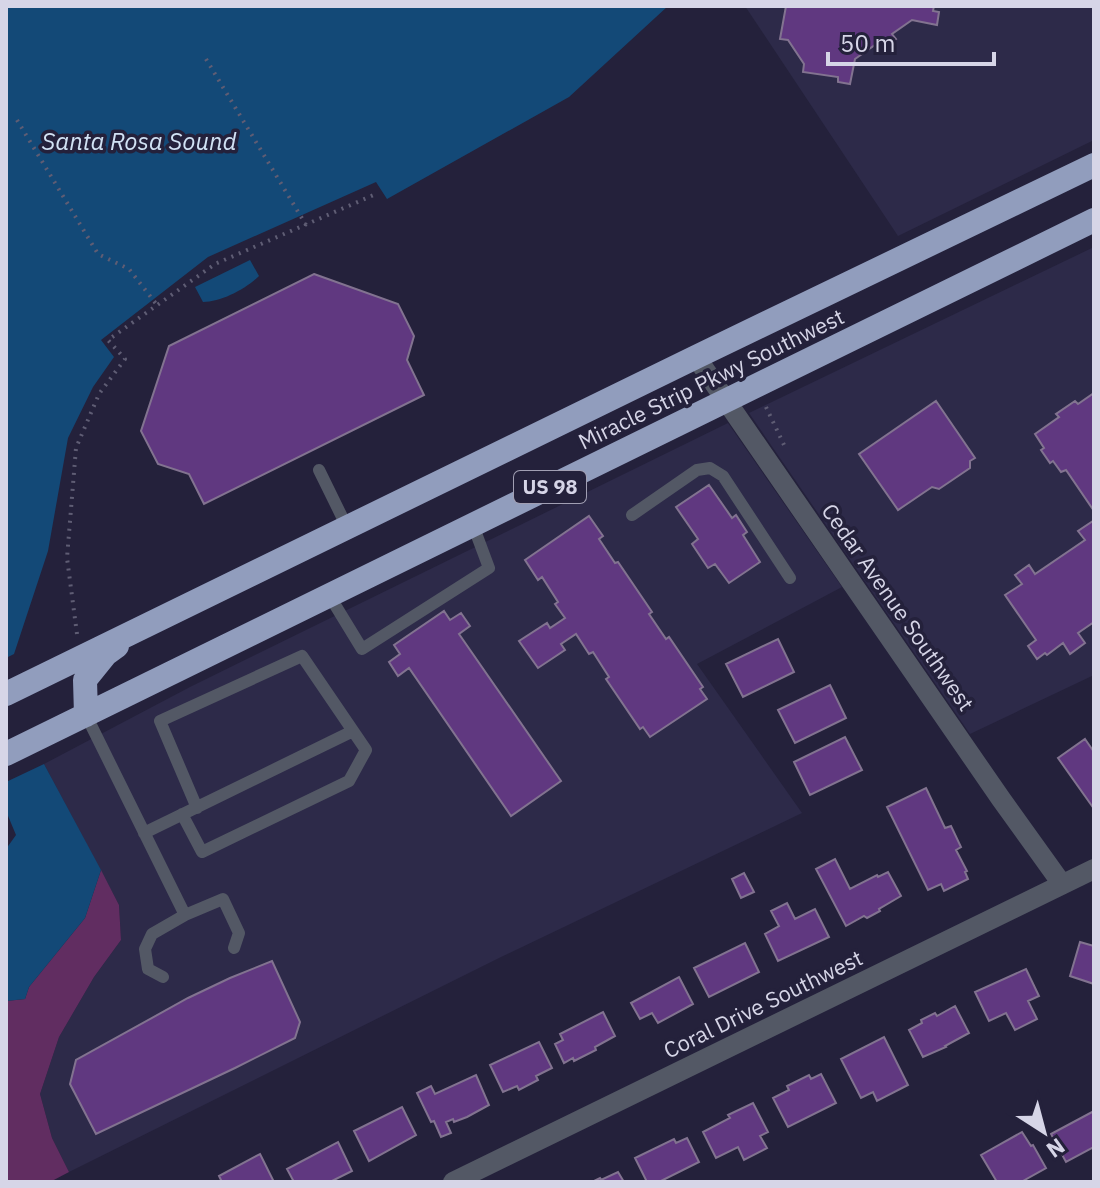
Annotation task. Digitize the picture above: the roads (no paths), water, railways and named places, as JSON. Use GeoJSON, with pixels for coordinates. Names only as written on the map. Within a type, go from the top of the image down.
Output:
{"type":"FeatureCollection","features":[{"type":"Feature","properties":{"kind":"highway","name":"Miracle Strip Pkwy Southwest"},"geometry":{"type":"LineString","coordinates":[[6,694],[1094,165]]}},
{"type":"Feature","properties":{"kind":"highway","name":"Miracle Strip Pkwy Southwest"},"geometry":{"type":"LineString","coordinates":[[6,754],[1094,220]]}},
{"type":"Feature","properties":{"kind":"highway"},"geometry":{"type":"LineString","coordinates":[[86,715],[85,680],[106,654],[137,630]]}},
{"type":"Feature","properties":{"kind":"street","name":"Cedar Avenue Southwest"},"geometry":{"type":"LineString","coordinates":[[696,357],[1062,884]]}},
{"type":"Feature","properties":{"kind":"street","name":"Coral Drive Southwest"},"geometry":{"type":"LineString","coordinates":[[453,1182],[1094,869]]}},
{"type":"Feature","properties":{"kind":"lane"},"geometry":{"type":"LineString","coordinates":[[632,515],[697,470],[710,468],[723,476],[790,578]]}},
{"type":"Feature","properties":{"kind":"lane"},"geometry":{"type":"LineString","coordinates":[[319,470],[347,527]]}},
{"type":"Feature","properties":{"kind":"lane"},"geometry":{"type":"LineString","coordinates":[[329,595],[362,649],[489,568],[473,525]]}},
{"type":"Feature","properties":{"kind":"lane"},"geometry":{"type":"LineString","coordinates":[[182,814],[202,852],[349,781],[366,750],[302,656],[160,721],[197,808]]}},
{"type":"Feature","properties":{"kind":"lane"},"geometry":{"type":"LineString","coordinates":[[86,715],[185,915]]}},
{"type":"Feature","properties":{"kind":"lane"},"geometry":{"type":"LineString","coordinates":[[144,833],[353,731]]}},
{"type":"Feature","properties":{"kind":"lane"},"geometry":{"type":"LineString","coordinates":[[163,977],[148,969],[145,949],[152,934],[185,915],[223,899],[239,933],[234,948]]}},
{"type":"Feature","properties":{"kind":"water","name":"Santa Rosa Sound"},"geometry":{"type":"Polygon","coordinates":[[[6,6],[668,6],[569,97],[387,199],[376,182],[208,257],[101,340],[114,357],[93,387],[68,438],[48,551],[14,654],[6,658],[6,6]]]}},
{"type":"Feature","properties":{"kind":"water"},"geometry":{"type":"Polygon","coordinates":[[[250,260],[259,276],[254,281],[225,297],[203,302],[195,287],[250,260]]]}},
{"type":"Feature","properties":{"kind":"water"},"geometry":{"type":"Polygon","coordinates":[[[44,764],[101,870],[85,918],[29,987],[25,999],[6,1001],[6,849],[16,835],[6,811],[6,782],[44,764]]]}}]}
